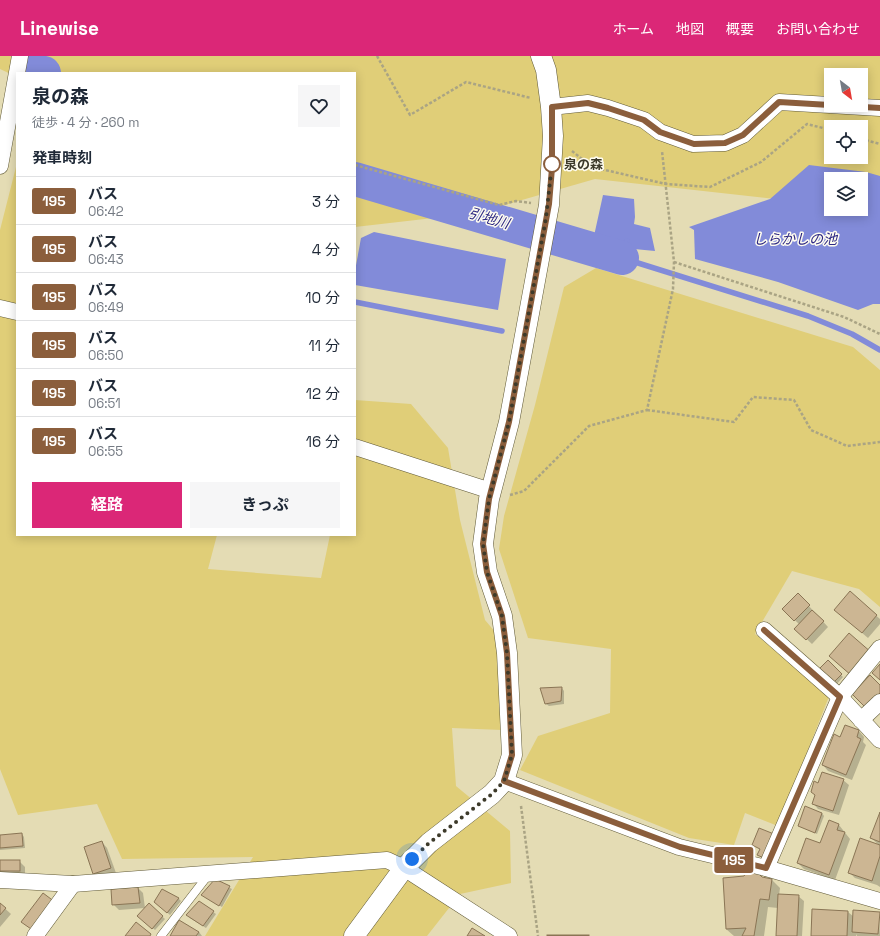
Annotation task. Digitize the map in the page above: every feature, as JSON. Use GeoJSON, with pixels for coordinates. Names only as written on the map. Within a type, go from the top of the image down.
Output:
{"type":"FeatureCollection","features":[{"type":"Feature","properties":{"kind":"street"},"geometry":{"type":"LineString","coordinates":[[17,72],[20,56]]}},
{"type":"Feature","properties":{"kind":"street"},"geometry":{"type":"LineString","coordinates":[[511,784],[511,703],[507,653],[502,616],[487,572],[483,544],[490,495],[509,422],[539,255],[540,211],[552,168],[552,107],[546,70],[542,56]]}},
{"type":"Feature","properties":{"kind":"street"},"geometry":{"type":"LineString","coordinates":[[0,166],[16,78]]}},
{"type":"Feature","properties":{"kind":"street"},"geometry":{"type":"LineString","coordinates":[[552,107],[588,103],[644,120],[660,132],[694,144],[725,143],[743,135],[779,102],[880,108]]}},
{"type":"Feature","properties":{"kind":"street"},"geometry":{"type":"LineString","coordinates":[[0,308],[16,312]]}},
{"type":"Feature","properties":{"kind":"street"},"geometry":{"type":"LineString","coordinates":[[356,446],[490,495]]}},
{"type":"Feature","properties":{"kind":"street"},"geometry":{"type":"LineString","coordinates":[[764,630],[840,697],[880,740]]}},
{"type":"Feature","properties":{"kind":"street"},"geometry":{"type":"LineString","coordinates":[[766,868],[840,697],[880,648]]}},
{"type":"Feature","properties":{"kind":"street"},"geometry":{"type":"LineString","coordinates":[[861,720],[880,702]]}},
{"type":"Feature","properties":{"kind":"street"},"geometry":{"type":"LineString","coordinates":[[354,936],[404,868],[429,843],[492,794],[511,784],[680,847],[766,868],[880,901]]}},
{"type":"Feature","properties":{"kind":"street"},"geometry":{"type":"LineString","coordinates":[[0,880],[73,884],[386,860],[404,868],[509,936]]}},
{"type":"Feature","properties":{"kind":"street"},"geometry":{"type":"LineString","coordinates":[[35,936],[73,884]]}},
{"type":"Feature","properties":{"kind":"lane"},"geometry":{"type":"LineString","coordinates":[[161,936],[210,873]]}},
{"type":"Feature","properties":{"kind":"path"},"geometry":{"type":"LineString","coordinates":[[377,56],[410,115],[466,82],[533,99]]}},
{"type":"Feature","properties":{"kind":"path"},"geometry":{"type":"LineString","coordinates":[[647,410],[673,289],[674,262],[660,132]]}},
{"type":"Feature","properties":{"kind":"path"},"geometry":{"type":"LineString","coordinates":[[868,141],[880,144]]}},
{"type":"Feature","properties":{"kind":"path"},"geometry":{"type":"LineString","coordinates":[[356,165],[499,204],[516,201],[540,211]]}},
{"type":"Feature","properties":{"kind":"path"},"geometry":{"type":"LineString","coordinates":[[674,262],[844,318],[880,334]]}},
{"type":"Feature","properties":{"kind":"path"},"geometry":{"type":"LineString","coordinates":[[490,495],[524,492],[589,426],[647,410],[734,422],[753,397],[794,400],[811,430],[847,446],[880,442]]}},
{"type":"Feature","properties":{"kind":"path"},"geometry":{"type":"LineString","coordinates":[[511,784],[538,936]]}},
{"type":"Feature","properties":{"kind":"shaded area"},"geometry":{"type":"Polygon","coordinates":[[[0,56],[880,56],[880,231],[837,216],[868,216],[868,172],[824,172],[824,211],[794,201],[595,179],[477,213],[356,227],[356,72],[16,72],[16,77],[0,69],[0,56]]]}},
{"type":"Feature","properties":{"kind":"shaded area"},"geometry":{"type":"Polygon","coordinates":[[[16,167],[16,536],[217,536],[208,569],[321,578],[330,536],[356,536],[356,400],[411,404],[448,448],[460,520],[485,620],[496,633],[502,730],[452,728],[456,786],[510,831],[511,883],[460,894],[427,936],[205,936],[253,857],[122,859],[97,804],[18,815],[0,769],[0,230],[16,167]]]}},
{"type":"Feature","properties":{"kind":"shaded area"},"geometry":{"type":"Polygon","coordinates":[[[596,268],[853,347],[880,370],[880,607],[859,589],[792,571],[755,634],[830,694],[778,826],[745,813],[734,845],[689,838],[520,770],[538,736],[610,713],[611,649],[528,638],[499,549],[504,516],[535,405],[564,287],[596,268]]]}},
{"type":"Feature","properties":{"kind":"water","name":"しらかしの池"},"geometry":{"type":"Polygon","coordinates":[[[809,165],[866,172],[824,172],[824,216],[868,216],[868,173],[880,176],[880,304],[873,304],[858,310],[778,282],[695,259],[694,230],[689,227],[770,199],[809,165]]]}},
{"type":"Feature","properties":{"kind":"water"},"geometry":{"type":"Polygon","coordinates":[[[603,195],[634,199],[634,224],[650,228],[655,251],[592,245],[603,195]]]}},
{"type":"Feature","properties":{"kind":"water"},"geometry":{"type":"Polygon","coordinates":[[[374,232],[506,259],[498,310],[356,285],[356,266],[361,238],[374,232]]]}},
{"type":"Feature","properties":{"kind":"building"},"geometry":{"type":"Polygon","coordinates":[[[850,591],[877,615],[862,633],[834,610],[850,591]]]}},
{"type":"Feature","properties":{"kind":"building"},"geometry":{"type":"Polygon","coordinates":[[[798,593],[810,605],[794,621],[782,609],[798,593]]]}},
{"type":"Feature","properties":{"kind":"building"},"geometry":{"type":"Polygon","coordinates":[[[812,610],[824,621],[806,640],[794,629],[812,610]]]}},
{"type":"Feature","properties":{"kind":"building"},"geometry":{"type":"Polygon","coordinates":[[[849,633],[872,653],[852,676],[829,656],[849,633]]]}},
{"type":"Feature","properties":{"kind":"building"},"geometry":{"type":"Polygon","coordinates":[[[828,660],[842,674],[833,683],[819,669],[828,660]]]}},
{"type":"Feature","properties":{"kind":"building"},"geometry":{"type":"Polygon","coordinates":[[[880,664],[880,680],[872,673],[880,664]]]}},
{"type":"Feature","properties":{"kind":"building"},"geometry":{"type":"Polygon","coordinates":[[[870,675],[880,685],[880,693],[866,708],[852,694],[870,675]]]}},
{"type":"Feature","properties":{"kind":"building"},"geometry":{"type":"Polygon","coordinates":[[[562,687],[561,701],[545,704],[540,688],[562,687]]]}},
{"type":"Feature","properties":{"kind":"building"},"geometry":{"type":"Polygon","coordinates":[[[845,725],[859,730],[857,737],[861,739],[846,775],[822,765],[834,734],[840,737],[845,725]]]}},
{"type":"Feature","properties":{"kind":"building"},"geometry":{"type":"Polygon","coordinates":[[[822,772],[844,779],[833,811],[812,804],[815,795],[811,792],[814,781],[818,783],[822,772]]]}},
{"type":"Feature","properties":{"kind":"building"},"geometry":{"type":"Polygon","coordinates":[[[805,806],[822,813],[815,833],[798,826],[805,806]]]}},
{"type":"Feature","properties":{"kind":"building"},"geometry":{"type":"Polygon","coordinates":[[[880,812],[880,842],[870,838],[880,812]]]}},
{"type":"Feature","properties":{"kind":"building"},"geometry":{"type":"Polygon","coordinates":[[[829,820],[839,824],[837,830],[845,832],[829,875],[797,863],[806,838],[820,843],[829,820]]]}},
{"type":"Feature","properties":{"kind":"building"},"geometry":{"type":"Polygon","coordinates":[[[759,828],[774,834],[764,858],[757,855],[760,849],[752,845],[759,828]]]}},
{"type":"Feature","properties":{"kind":"building"},"geometry":{"type":"Polygon","coordinates":[[[22,833],[23,846],[0,848],[0,835],[22,833]]]}},
{"type":"Feature","properties":{"kind":"building"},"geometry":{"type":"Polygon","coordinates":[[[860,838],[880,845],[880,856],[872,881],[848,873],[860,838]]]}},
{"type":"Feature","properties":{"kind":"building"},"geometry":{"type":"Polygon","coordinates":[[[102,841],[111,868],[93,874],[84,847],[102,841]]]}},
{"type":"Feature","properties":{"kind":"building"},"geometry":{"type":"Polygon","coordinates":[[[0,860],[20,860],[20,871],[0,871],[0,860]]]}},
{"type":"Feature","properties":{"kind":"building"},"geometry":{"type":"Polygon","coordinates":[[[747,872],[758,873],[762,877],[772,879],[769,900],[760,899],[754,936],[742,936],[746,928],[726,929],[723,878],[744,876],[747,872]]]}},
{"type":"Feature","properties":{"kind":"building"},"geometry":{"type":"Polygon","coordinates":[[[215,879],[230,886],[219,906],[201,895],[215,879]]]}},
{"type":"Feature","properties":{"kind":"building"},"geometry":{"type":"Polygon","coordinates":[[[138,887],[140,903],[112,905],[111,889],[138,887]]]}},
{"type":"Feature","properties":{"kind":"building"},"geometry":{"type":"Polygon","coordinates":[[[162,889],[179,898],[167,913],[154,902],[162,889]]]}},
{"type":"Feature","properties":{"kind":"building"},"geometry":{"type":"Polygon","coordinates":[[[43,893],[55,902],[34,931],[21,922],[43,893]]]}},
{"type":"Feature","properties":{"kind":"building"},"geometry":{"type":"Polygon","coordinates":[[[778,894],[799,895],[797,936],[776,936],[778,894]]]}},
{"type":"Feature","properties":{"kind":"building"},"geometry":{"type":"Polygon","coordinates":[[[199,901],[214,911],[203,926],[186,915],[199,901]]]}},
{"type":"Feature","properties":{"kind":"building"},"geometry":{"type":"Polygon","coordinates":[[[0,903],[6,908],[0,915],[0,903]]]}},
{"type":"Feature","properties":{"kind":"building"},"geometry":{"type":"Polygon","coordinates":[[[149,903],[163,916],[152,929],[137,916],[149,903]]]}},
{"type":"Feature","properties":{"kind":"building"},"geometry":{"type":"Polygon","coordinates":[[[812,909],[848,911],[847,936],[811,936],[812,909]]]}},
{"type":"Feature","properties":{"kind":"building"},"geometry":{"type":"Polygon","coordinates":[[[853,910],[880,912],[878,934],[852,932],[853,910]]]}},
{"type":"Feature","properties":{"kind":"building"},"geometry":{"type":"Polygon","coordinates":[[[179,920],[199,932],[196,936],[170,936],[179,920]]]}},
{"type":"Feature","properties":{"kind":"building"},"geometry":{"type":"Polygon","coordinates":[[[136,922],[151,934],[150,936],[125,936],[136,922]]]}},
{"type":"Feature","properties":{"kind":"building"},"geometry":{"type":"Polygon","coordinates":[[[472,928],[485,936],[467,936],[472,928]]]}},
{"type":"Feature","properties":{"kind":"building"},"geometry":{"type":"Polygon","coordinates":[[[589,935],[589,936],[547,936],[589,935]]]}},
{"type":"Feature","properties":{"kind":"waterway","name":"引地川"},"geometry":{"type":"LineString","coordinates":[[32,70],[40,72]]}},
{"type":"Feature","properties":{"kind":"waterway","name":"引地川"},"geometry":{"type":"LineString","coordinates":[[356,179],[622,258]]}},
{"type":"Feature","properties":{"kind":"waterway"},"geometry":{"type":"LineString","coordinates":[[627,241],[622,258],[808,316],[852,334],[880,350]]}},
{"type":"Feature","properties":{"kind":"waterway"},"geometry":{"type":"LineString","coordinates":[[356,302],[502,331]]}},
{"type":"Feature","properties":{"kind":"bus line","name":"195"},"geometry":{"type":"LineString","coordinates":[[764,630],[840,697],[766,868],[680,847],[519,788],[504,781],[512,755],[511,703],[507,653],[502,616],[487,572],[483,544],[489,499],[509,422],[549,204],[553,136],[552,107],[588,103],[608,108],[644,120],[660,132],[694,144],[725,143],[743,135],[779,102],[880,108]]}},
{"type":"Feature","properties":{"kind":"place","name":"泉の森"},"geometry":{"type":"Point","coordinates":[552,164]}},
{"type":"Feature","properties":{"kind":"route"},"geometry":{"type":"LineString","coordinates":[[412,859],[429,843],[492,794],[504,781],[512,755],[511,703],[502,616],[487,572],[483,544],[489,499],[509,422],[549,204],[552,164]]}}]}
